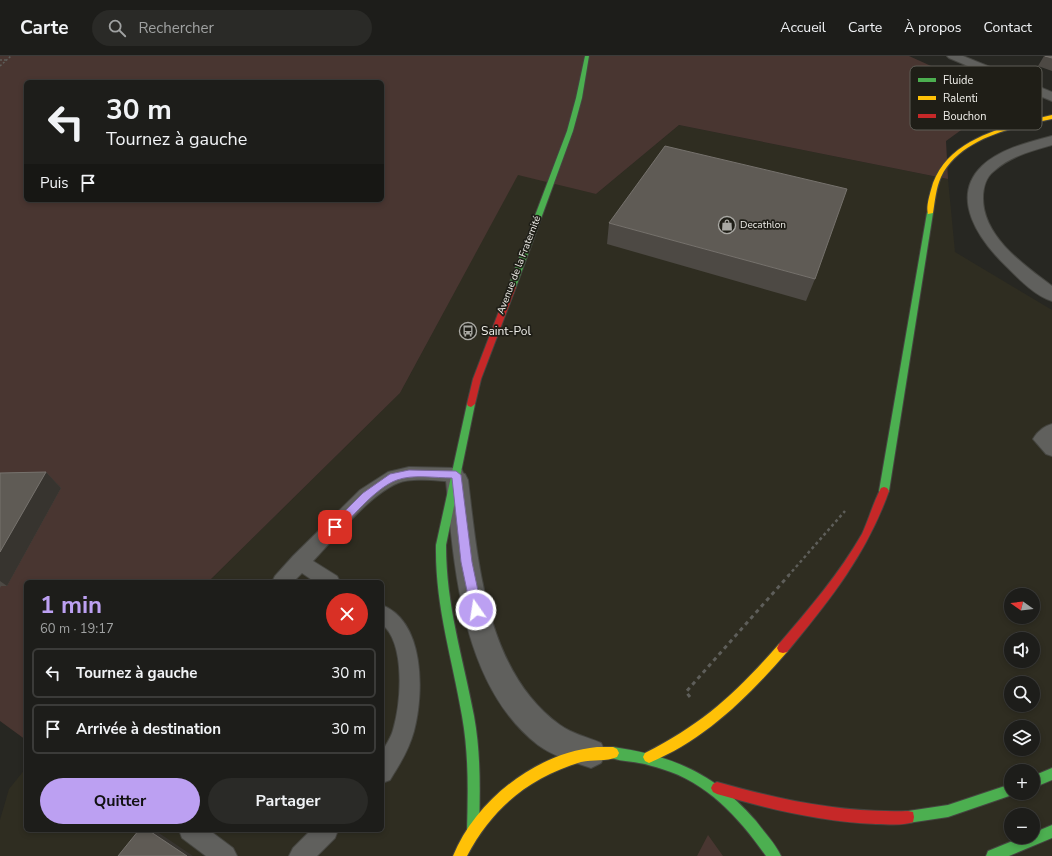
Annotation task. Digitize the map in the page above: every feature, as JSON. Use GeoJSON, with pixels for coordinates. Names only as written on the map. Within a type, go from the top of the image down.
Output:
{"type":"FeatureCollection","features":[{"type":"Feature","properties":{"kind":"street","name":"Avenue de la Fraternité"},"geometry":{"type":"LineString","coordinates":[[473,832],[474,782],[468,718],[446,616],[440,567],[443,532],[464,432],[481,368],[570,131],[579,98],[587,56]]}},
{"type":"Feature","properties":{"kind":"street"},"geometry":{"type":"LineString","coordinates":[[953,56],[977,66]]}},
{"type":"Feature","properties":{"kind":"street"},"geometry":{"type":"LineString","coordinates":[[1042,93],[1052,97]]}},
{"type":"Feature","properties":{"kind":"street"},"geometry":{"type":"LineString","coordinates":[[1042,120],[1052,117]]}},
{"type":"Feature","properties":{"kind":"street"},"geometry":{"type":"LineString","coordinates":[[649,757],[673,747],[709,724],[739,698],[834,588],[850,567],[874,524],[881,506],[886,484],[935,184],[944,166],[964,149],[990,136],[1008,130]]}},
{"type":"Feature","properties":{"kind":"street"},"geometry":{"type":"LineString","coordinates":[[1052,140],[1019,150],[992,164],[977,181],[973,195],[980,222],[992,243],[1024,275],[1052,295]]}},
{"type":"Feature","properties":{"kind":"street","name":"Avenue de la Fraternité"},"geometry":{"type":"LineString","coordinates":[[456,475],[472,595],[480,625],[498,673],[508,692],[539,728],[565,745],[591,753]]}},
{"type":"Feature","properties":{"kind":"street"},"geometry":{"type":"LineString","coordinates":[[460,856],[473,832],[501,797],[518,784],[553,763],[571,757],[591,753],[610,752],[649,757],[676,767],[709,786],[746,818],[774,856]]}},
{"type":"Feature","properties":{"kind":"street"},"geometry":{"type":"LineString","coordinates":[[1040,779],[1052,774]]}},
{"type":"Feature","properties":{"kind":"street"},"geometry":{"type":"LineString","coordinates":[[709,786],[783,807],[806,811],[874,817],[938,813],[967,806],[1004,793]]}},
{"type":"Feature","properties":{"kind":"street"},"geometry":{"type":"LineString","coordinates":[[993,856],[1052,831]]}},
{"type":"Feature","properties":{"kind":"lane"},"geometry":{"type":"LineString","coordinates":[[1052,430],[1041,439],[1052,450]]}},
{"type":"Feature","properties":{"kind":"lane"},"geometry":{"type":"LineString","coordinates":[[283,580],[366,495],[394,477],[409,474],[456,475]]}},
{"type":"Feature","properties":{"kind":"lane"},"geometry":{"type":"LineString","coordinates":[[299,562],[328,580]]}},
{"type":"Feature","properties":{"kind":"lane"},"geometry":{"type":"LineString","coordinates":[[384,615],[393,621],[400,631],[405,647],[408,671],[409,703],[405,726],[397,748],[384,769]]}},
{"type":"Feature","properties":{"kind":"lane"},"geometry":{"type":"LineString","coordinates":[[193,832],[225,856]]}},
{"type":"Feature","properties":{"kind":"lane"},"geometry":{"type":"LineString","coordinates":[[301,856],[324,832]]}},
{"type":"Feature","properties":{"kind":"path"},"geometry":{"type":"LineString","coordinates":[[0,66],[12,56]]}},
{"type":"Feature","properties":{"kind":"path"},"geometry":{"type":"LineString","coordinates":[[0,60],[7,60]]}},
{"type":"Feature","properties":{"kind":"path"},"geometry":{"type":"LineString","coordinates":[[709,724],[686,692],[846,510]]}},
{"type":"Feature","properties":{"kind":"shaded area"},"geometry":{"type":"Polygon","coordinates":[[[0,56],[909,56],[931,66],[910,66],[910,130],[961,130],[946,141],[948,179],[679,125],[596,194],[518,175],[400,393],[210,580],[24,580],[24,739],[0,721],[0,56]]]}},
{"type":"Feature","properties":{"kind":"shaded area"},"geometry":{"type":"Polygon","coordinates":[[[679,125],[948,179],[955,252],[1052,310],[1052,856],[0,856],[0,820],[9,789],[24,770],[24,832],[384,832],[384,580],[210,580],[400,393],[518,174],[596,194],[679,125]]]}},
{"type":"Feature","properties":{"kind":"shaded area"},"geometry":{"type":"Polygon","coordinates":[[[708,835],[723,856],[697,856],[708,835]]]}},
{"type":"Feature","properties":{"kind":"building","name":"Decathlon"},"geometry":{"type":"Polygon","coordinates":[[[665,146],[847,189],[815,279],[609,223],[665,146]]]}},
{"type":"Feature","properties":{"kind":"building"},"geometry":{"type":"Polygon","coordinates":[[[46,472],[0,552],[0,473],[46,472]]]}},
{"type":"Feature","properties":{"kind":"building"},"geometry":{"type":"Polygon","coordinates":[[[137,832],[151,832],[187,856],[118,856],[137,832]]]}},
{"type":"Feature","properties":{"kind":"traffic: fast"},"geometry":{"type":"LineString","coordinates":[[512,287],[570,131],[579,98],[587,56]]}},
{"type":"Feature","properties":{"kind":"traffic: fast"},"geometry":{"type":"LineString","coordinates":[[884,491],[930,213]]}},
{"type":"Feature","properties":{"kind":"traffic: fast"},"geometry":{"type":"LineString","coordinates":[[471,404],[441,545],[441,567],[445,610],[468,716],[472,745],[474,774],[473,832]]}},
{"type":"Feature","properties":{"kind":"traffic: fast"},"geometry":{"type":"LineString","coordinates":[[613,753],[640,757],[664,764],[686,772],[706,784],[741,814],[774,856]]}},
{"type":"Feature","properties":{"kind":"traffic: fast"},"geometry":{"type":"LineString","coordinates":[[1040,779],[1052,774]]}},
{"type":"Feature","properties":{"kind":"traffic: fast"},"geometry":{"type":"LineString","coordinates":[[908,817],[948,811],[1004,792]]}},
{"type":"Feature","properties":{"kind":"traffic: fast"},"geometry":{"type":"LineString","coordinates":[[993,856],[1052,831]]}},
{"type":"Feature","properties":{"kind":"traffic: slow"},"geometry":{"type":"LineString","coordinates":[[1042,119],[1052,117]]}},
{"type":"Feature","properties":{"kind":"traffic: slow"},"geometry":{"type":"LineString","coordinates":[[930,213],[936,183],[940,174],[950,161],[961,150],[1002,130]]}},
{"type":"Feature","properties":{"kind":"traffic: slow"},"geometry":{"type":"LineString","coordinates":[[649,757],[670,747],[689,735],[723,710],[753,681],[783,648]]}},
{"type":"Feature","properties":{"kind":"traffic: slow"},"geometry":{"type":"LineString","coordinates":[[460,856],[481,821],[509,792],[526,780],[543,770],[562,762],[589,754],[613,753]]}},
{"type":"Feature","properties":{"kind":"traffic: jam"},"geometry":{"type":"LineString","coordinates":[[471,404],[477,379],[512,287]]}},
{"type":"Feature","properties":{"kind":"traffic: jam"},"geometry":{"type":"LineString","coordinates":[[783,648],[828,594],[855,555],[876,514],[884,491]]}},
{"type":"Feature","properties":{"kind":"traffic: jam"},"geometry":{"type":"LineString","coordinates":[[717,788],[764,801],[835,815],[883,818],[908,817]]}},
{"type":"Feature","properties":{"kind":"place","name":"Decathlon"},"geometry":{"type":"Point","coordinates":[727,225]}},
{"type":"Feature","properties":{"kind":"place","name":"Saint-Pol"},"geometry":{"type":"Point","coordinates":[468,331]}},
{"type":"Feature","properties":{"kind":"route"},"geometry":{"type":"LineString","coordinates":[[335,527],[366,495],[394,477],[409,474],[456,475],[467,562],[476,610]]}}]}
